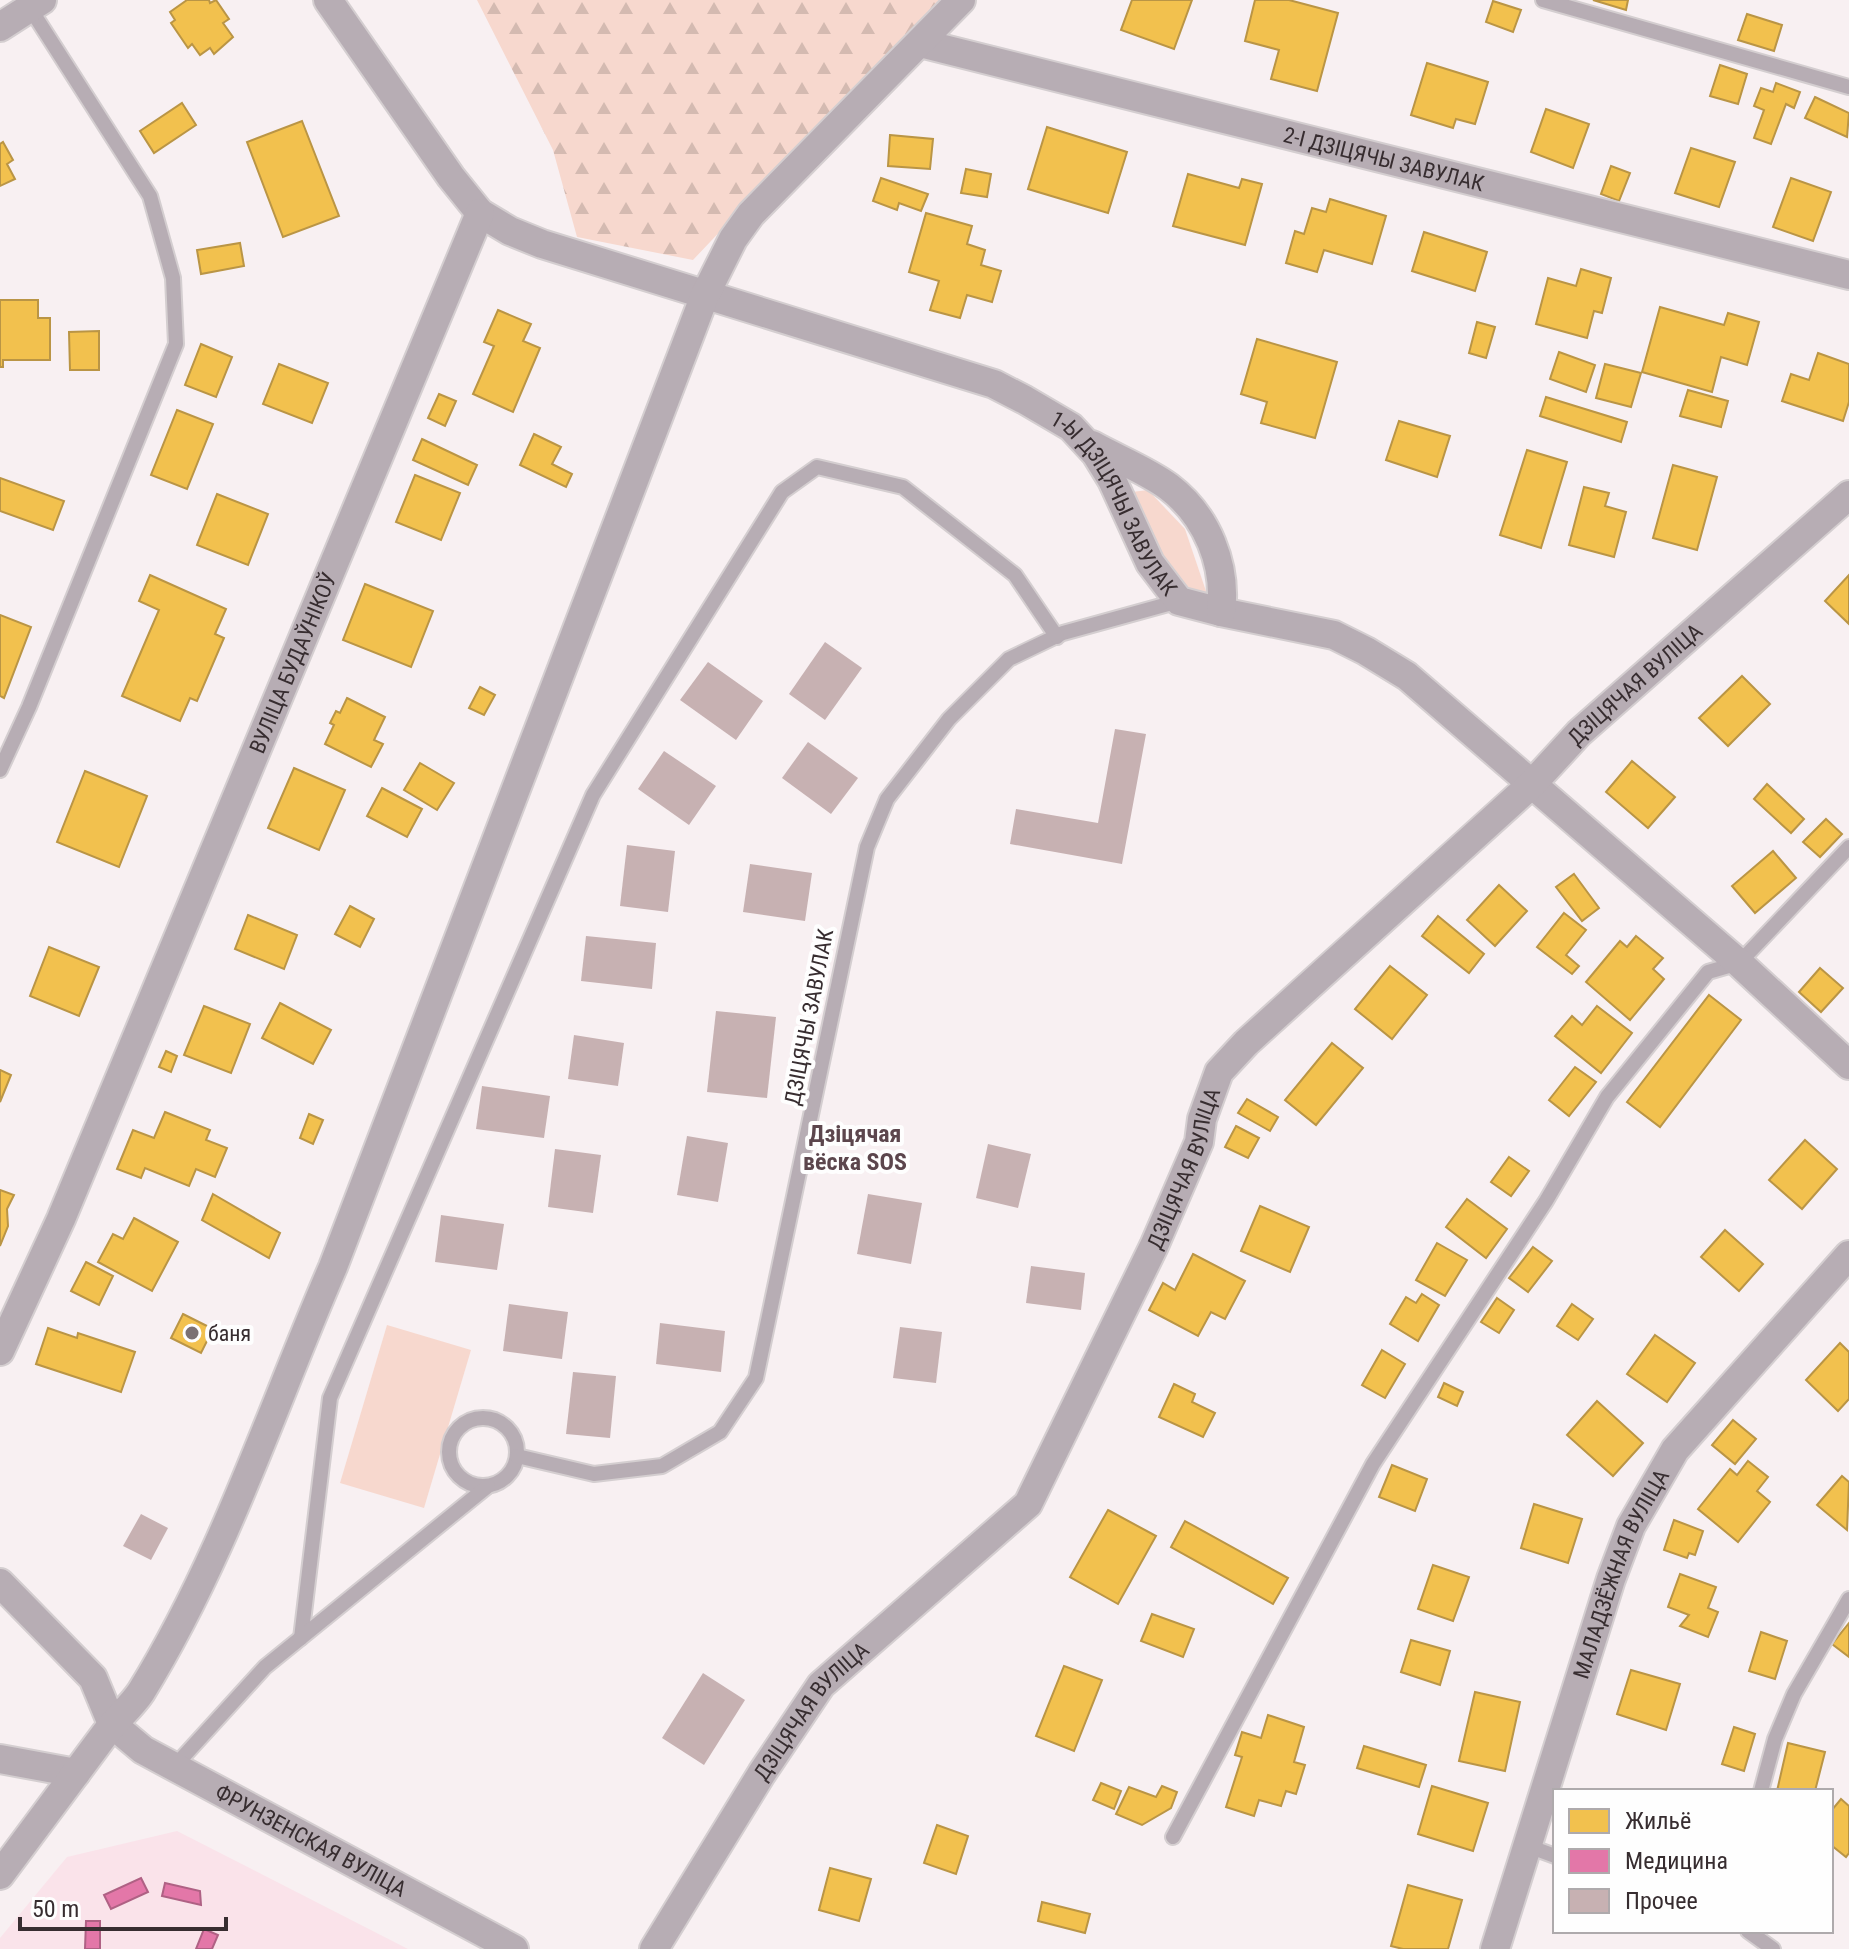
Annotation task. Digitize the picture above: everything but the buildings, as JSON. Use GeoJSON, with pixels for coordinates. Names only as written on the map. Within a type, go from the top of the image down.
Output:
{"type":"FeatureCollection","features":[{"type":"Feature","properties":{"kind":"street"},"geometry":{"type":"LineString","coordinates":[[328,0],[451,177],[480,213]]}},
{"type":"Feature","properties":{"kind":"street"},"geometry":{"type":"LineString","coordinates":[[0,1875],[112,1724],[138,1696],[185,1614],[228,1525],[291,1363],[333,1267],[705,295],[733,239],[751,214],[961,0]]}},
{"type":"Feature","properties":{"kind":"street"},"geometry":{"type":"LineString","coordinates":[[0,27],[32,3]]}},
{"type":"Feature","properties":{"kind":"street","name":"2-І ДЗІЦЯЧЫ ЗАВУЛАК"},"geometry":{"type":"LineString","coordinates":[[920,43],[1849,275]]}},
{"type":"Feature","properties":{"kind":"street","name":"1-Ы ДЗІЦЯЧЫ ЗАВУЛАК"},"geometry":{"type":"LineString","coordinates":[[480,213],[510,231],[542,244],[994,384],[1071,427],[1096,454],[1112,480],[1150,563],[1179,601],[1334,635],[1407,676],[1739,963],[1849,1065]]}},
{"type":"Feature","properties":{"kind":"street","name":"ВУЛІЦА БУДАЎНІКОЎ"},"geometry":{"type":"LineString","coordinates":[[0,1351],[61,1219],[480,213]]}},
{"type":"Feature","properties":{"kind":"street"},"geometry":{"type":"LineString","coordinates":[[1084,441],[1168,486],[1196,514],[1218,557],[1224,591],[1221,612]]}},
{"type":"Feature","properties":{"kind":"street","name":"ДЗІЦЯЧАЯ ВУЛІЦА"},"geometry":{"type":"LineString","coordinates":[[654,1949],[762,1773],[821,1685],[1028,1504],[1159,1233],[1199,1142],[1202,1119],[1219,1072],[1246,1043],[1533,783],[1579,733],[1849,495]]}},
{"type":"Feature","properties":{"kind":"street","name":"МАЛАДЗЁЖНАЯ ВУЛІЦА"},"geometry":{"type":"LineString","coordinates":[[1495,1949],[1611,1579],[1631,1526],[1675,1450],[1849,1255]]}},
{"type":"Feature","properties":{"kind":"street"},"geometry":{"type":"LineString","coordinates":[[0,1583],[93,1678],[112,1724]]}},
{"type":"Feature","properties":{"kind":"street","name":"ФРУНЗЕНСКАЯ ВУЛІЦА"},"geometry":{"type":"LineString","coordinates":[[112,1724],[143,1750],[173,1768],[514,1949]]}},
{"type":"Feature","properties":{"kind":"street"},"geometry":{"type":"LineString","coordinates":[[0,1759],[76,1773]]}},
{"type":"Feature","properties":{"kind":"lane"},"geometry":{"type":"LineString","coordinates":[[1543,0],[1849,87]]}},
{"type":"Feature","properties":{"kind":"lane"},"geometry":{"type":"LineString","coordinates":[[0,770],[29,707],[176,344],[173,278],[150,196],[32,3]]}},
{"type":"Feature","properties":{"kind":"lane"},"geometry":{"type":"LineString","coordinates":[[301,1638],[330,1398],[593,795],[782,492],[817,467],[903,487],[1015,575],[1057,637]]}},
{"type":"Feature","properties":{"kind":"lane","name":"ДЗІЦЯЧЫ ЗАВУЛАК"},"geometry":{"type":"LineString","coordinates":[[517,1456],[594,1474],[662,1466],[720,1432],[756,1378],[867,847],[887,799],[949,719],[1009,659],[1057,637],[1179,601]]}},
{"type":"Feature","properties":{"kind":"lane"},"geometry":{"type":"LineString","coordinates":[[1173,1837],[1373,1464],[1546,1201],[1607,1097],[1708,972],[1739,963],[1849,847]]}},
{"type":"Feature","properties":{"kind":"lane"},"geometry":{"type":"LineString","coordinates":[[173,1768],[265,1667],[488,1486],[506,1478],[517,1456],[510,1432],[492,1419],[470,1421],[457,1431],[449,1449],[450,1461],[456,1473],[470,1483],[488,1486]]}},
{"type":"Feature","properties":{"kind":"lane"},"geometry":{"type":"LineString","coordinates":[[1762,1789],[1775,1739],[1794,1694],[1849,1599]]}},
{"type":"Feature","properties":{"kind":"lane"},"geometry":{"type":"LineString","coordinates":[[1528,1846],[1553,1855]]}},
{"type":"Feature","properties":{"kind":"lane"},"geometry":{"type":"LineString","coordinates":[[1751,1933],[1773,1949]]}},
{"type":"Feature","properties":{"kind":"shaded area"},"geometry":{"type":"Polygon","coordinates":[[[177,1831],[408,1949],[0,1949],[0,1938],[67,1857],[177,1831]]]}},
{"type":"Feature","properties":{"kind":"green space"},"geometry":{"type":"Polygon","coordinates":[[[477,0],[939,0],[693,260],[577,237],[553,150],[477,0]]]}},
{"type":"Feature","properties":{"kind":"green space"},"geometry":{"type":"Polygon","coordinates":[[[1148,490],[1185,529],[1208,597],[1188,591],[1165,570],[1132,492],[1148,490]]]}},
{"type":"Feature","properties":{"kind":"green space"},"geometry":{"type":"Polygon","coordinates":[[[387,1325],[471,1350],[424,1508],[340,1483],[387,1325]]]}},
{"type":"Feature","properties":{"kind":"place","name":"баня"},"geometry":{"type":"Point","coordinates":[192,1333]}},
{"type":"Feature","properties":{"kind":"district","name":"Дзіцячая вёска SOS"},"geometry":{"type":"Point","coordinates":[855,1148]}}]}
